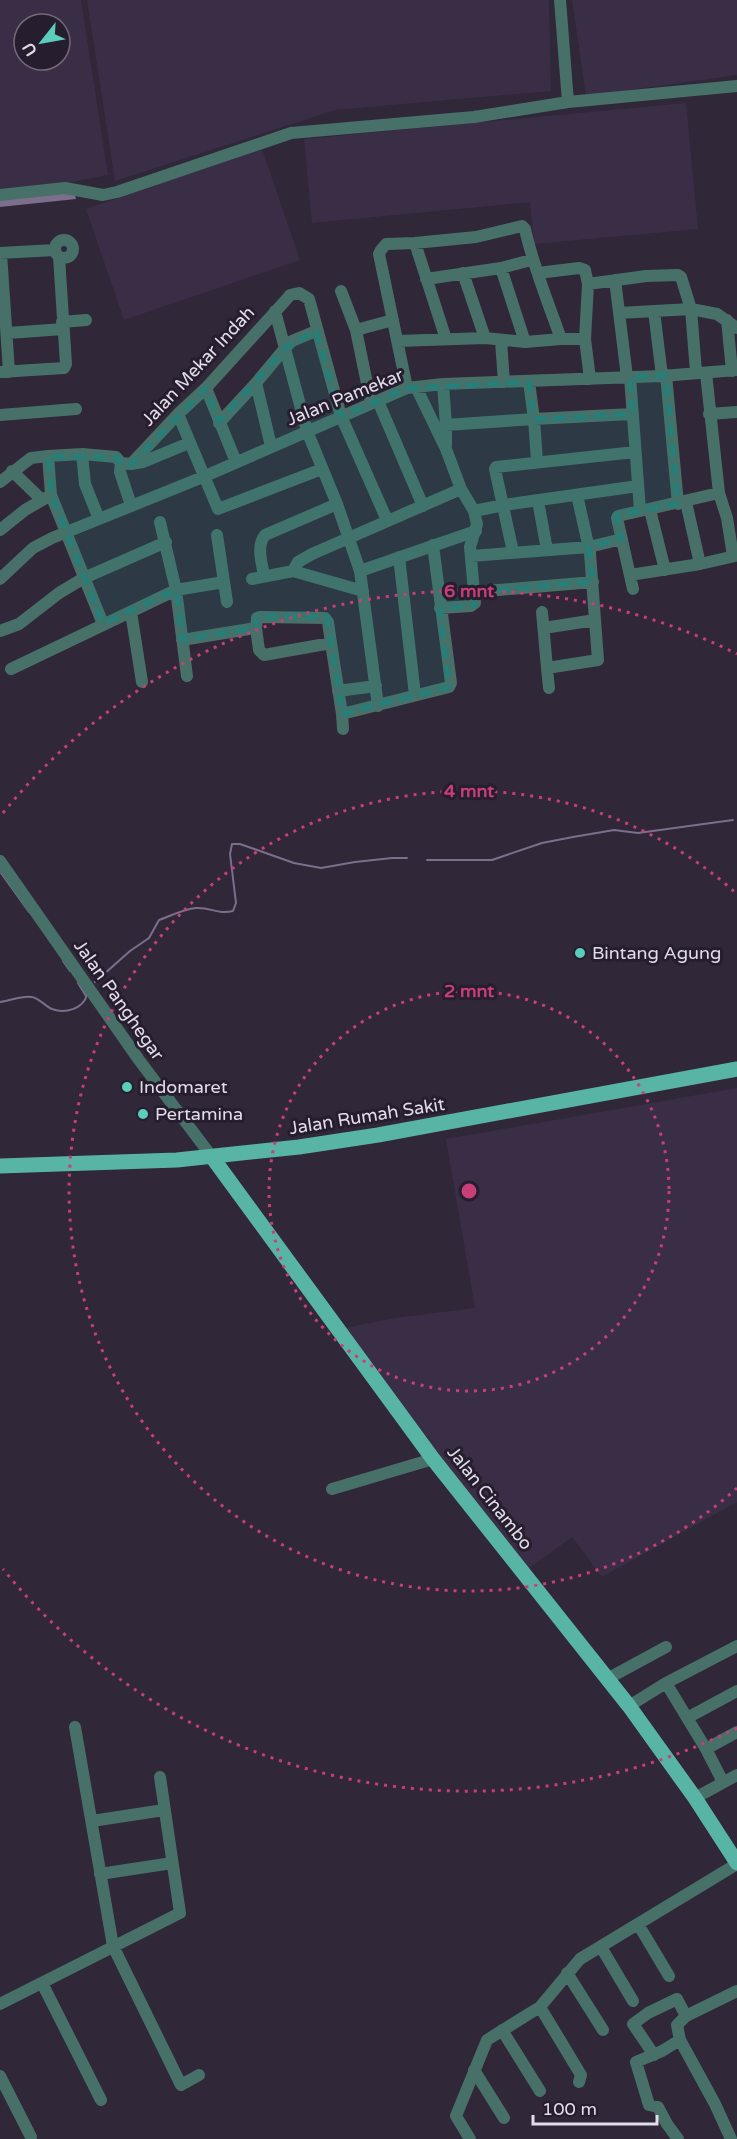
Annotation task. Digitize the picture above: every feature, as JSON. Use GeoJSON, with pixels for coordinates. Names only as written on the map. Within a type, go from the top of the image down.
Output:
{"type":"FeatureCollection","features":[{"type":"Feature","properties":{"kind":"main road","name":"Jalan Rumah Sakit"},"geometry":{"type":"LineString","coordinates":[[0,1166],[212,1157],[348,1140],[737,1069]]}},
{"type":"Feature","properties":{"kind":"main road","name":"Jalan Cinambo"},"geometry":{"type":"LineString","coordinates":[[212,1157],[433,1459],[628,1706],[698,1803],[737,1863]]}},
{"type":"Feature","properties":{"kind":"street"},"geometry":{"type":"LineString","coordinates":[[560,0],[568,102]]}},
{"type":"Feature","properties":{"kind":"street"},"geometry":{"type":"LineString","coordinates":[[0,195],[65,188],[103,195],[291,133],[474,117],[568,102],[737,87]]}},
{"type":"Feature","properties":{"kind":"street"},"geometry":{"type":"LineString","coordinates":[[440,608],[474,606],[475,592],[471,556],[472,538],[476,531],[474,511],[461,489],[446,449],[412,388],[398,341],[379,254],[386,244],[476,237],[522,226],[525,229],[531,260],[538,273],[561,339]]}},
{"type":"Feature","properties":{"kind":"street"},"geometry":{"type":"LineString","coordinates":[[415,243],[446,339]]}},
{"type":"Feature","properties":{"kind":"street"},"geometry":{"type":"LineString","coordinates":[[1,253],[57,254],[66,364],[64,368],[5,372],[8,333],[1,253]]}},
{"type":"Feature","properties":{"kind":"street"},"geometry":{"type":"LineString","coordinates":[[426,279],[501,268],[531,260]]}},
{"type":"Feature","properties":{"kind":"street"},"geometry":{"type":"LineString","coordinates":[[501,268],[525,342]]}},
{"type":"Feature","properties":{"kind":"street"},"geometry":{"type":"LineString","coordinates":[[538,273],[583,268],[586,273],[588,284],[585,339],[590,380]]}},
{"type":"Feature","properties":{"kind":"street"},"geometry":{"type":"LineString","coordinates":[[464,273],[485,338]]}},
{"type":"Feature","properties":{"kind":"street"},"geometry":{"type":"LineString","coordinates":[[588,284],[678,275],[681,278],[691,309],[700,373],[710,414],[719,493],[732,517],[734,556],[630,575]]}},
{"type":"Feature","properties":{"kind":"street"},"geometry":{"type":"LineString","coordinates":[[615,280],[629,377],[638,486],[665,570]]}},
{"type":"Feature","properties":{"kind":"street"},"geometry":{"type":"LineString","coordinates":[[341,291],[356,330],[374,402],[423,506]]}},
{"type":"Feature","properties":{"kind":"street","name":"Jalan Mekar Indah"},"geometry":{"type":"LineString","coordinates":[[126,464],[206,388],[290,295],[302,294],[309,299],[316,331]]}},
{"type":"Feature","properties":{"kind":"street"},"geometry":{"type":"LineString","coordinates":[[619,313],[691,309],[709,312],[732,324],[734,370]]}},
{"type":"Feature","properties":{"kind":"street"},"geometry":{"type":"LineString","coordinates":[[275,311],[307,431],[337,504],[360,572],[378,706]]}},
{"type":"Feature","properties":{"kind":"street"},"geometry":{"type":"LineString","coordinates":[[654,311],[682,503],[700,564]]}},
{"type":"Feature","properties":{"kind":"street"},"geometry":{"type":"LineString","coordinates":[[8,333],[62,326],[86,320]]}},
{"type":"Feature","properties":{"kind":"street"},"geometry":{"type":"LineString","coordinates":[[356,330],[393,320]]}},
{"type":"Feature","properties":{"kind":"street"},"geometry":{"type":"LineString","coordinates":[[219,423],[286,346],[316,331],[341,416],[387,520]]}},
{"type":"Feature","properties":{"kind":"street"},"geometry":{"type":"LineString","coordinates":[[398,341],[485,338],[525,342],[585,339]]}},
{"type":"Feature","properties":{"kind":"street"},"geometry":{"type":"LineString","coordinates":[[501,341],[504,382]]}},
{"type":"Feature","properties":{"kind":"street","name":"Jalan Pamekar"},"geometry":{"type":"LineString","coordinates":[[0,579],[33,548],[52,538],[412,388],[443,384],[590,380],[734,370]]}},
{"type":"Feature","properties":{"kind":"street"},"geometry":{"type":"LineString","coordinates":[[530,382],[537,462]]}},
{"type":"Feature","properties":{"kind":"street"},"geometry":{"type":"LineString","coordinates":[[256,383],[271,446]]}},
{"type":"Feature","properties":{"kind":"street"},"geometry":{"type":"LineString","coordinates":[[443,384],[446,449]]}},
{"type":"Feature","properties":{"kind":"street"},"geometry":{"type":"LineString","coordinates":[[206,388],[236,462]]}},
{"type":"Feature","properties":{"kind":"street"},"geometry":{"type":"LineString","coordinates":[[0,415],[76,410]]}},
{"type":"Feature","properties":{"kind":"street"},"geometry":{"type":"LineString","coordinates":[[710,414],[737,412]]}},
{"type":"Feature","properties":{"kind":"street"},"geometry":{"type":"LineString","coordinates":[[177,414],[216,507],[220,509],[322,469]]}},
{"type":"Feature","properties":{"kind":"street"},"geometry":{"type":"LineString","coordinates":[[446,425],[632,414]]}},
{"type":"Feature","properties":{"kind":"street"},"geometry":{"type":"LineString","coordinates":[[0,482],[31,458],[82,454],[116,457],[126,464],[143,462],[189,443]]}},
{"type":"Feature","properties":{"kind":"street"},"geometry":{"type":"LineString","coordinates":[[513,552],[496,467],[635,452]]}},
{"type":"Feature","properties":{"kind":"street"},"geometry":{"type":"LineString","coordinates":[[82,454],[86,484],[99,519]]}},
{"type":"Feature","properties":{"kind":"street"},"geometry":{"type":"LineString","coordinates":[[46,497],[48,456]]}},
{"type":"Feature","properties":{"kind":"street"},"geometry":{"type":"LineString","coordinates":[[126,464],[120,472],[131,505]]}},
{"type":"Feature","properties":{"kind":"street"},"geometry":{"type":"LineString","coordinates":[[12,471],[46,497],[66,533],[103,624]]}},
{"type":"Feature","properties":{"kind":"street"},"geometry":{"type":"LineString","coordinates":[[474,511],[638,486]]}},
{"type":"Feature","properties":{"kind":"street"},"geometry":{"type":"LineString","coordinates":[[293,571],[298,562],[387,520],[461,489]]}},
{"type":"Feature","properties":{"kind":"street"},"geometry":{"type":"LineString","coordinates":[[633,589],[618,516],[719,493]]}},
{"type":"Feature","properties":{"kind":"street"},"geometry":{"type":"LineString","coordinates":[[547,668],[598,660],[589,547],[577,495]]}},
{"type":"Feature","properties":{"kind":"street"},"geometry":{"type":"LineString","coordinates":[[0,530],[46,497]]}},
{"type":"Feature","properties":{"kind":"street"},"geometry":{"type":"LineString","coordinates":[[538,501],[547,550]]}},
{"type":"Feature","properties":{"kind":"street"},"geometry":{"type":"LineString","coordinates":[[337,504],[265,535],[260,546],[258,577],[293,571],[363,591]]}},
{"type":"Feature","properties":{"kind":"street"},"geometry":{"type":"LineString","coordinates":[[159,522],[166,542],[176,590],[187,676]]}},
{"type":"Feature","properties":{"kind":"street"},"geometry":{"type":"LineString","coordinates":[[360,572],[476,531]]}},
{"type":"Feature","properties":{"kind":"street"},"geometry":{"type":"LineString","coordinates":[[217,535],[227,602]]}},
{"type":"Feature","properties":{"kind":"street"},"geometry":{"type":"LineString","coordinates":[[471,556],[589,547],[622,540]]}},
{"type":"Feature","properties":{"kind":"street"},"geometry":{"type":"LineString","coordinates":[[0,631],[19,624],[59,593],[84,578],[166,542]]}},
{"type":"Feature","properties":{"kind":"street"},"geometry":{"type":"LineString","coordinates":[[342,714],[448,687],[451,683],[433,545]]}},
{"type":"Feature","properties":{"kind":"street"},"geometry":{"type":"LineString","coordinates":[[399,557],[415,695]]}},
{"type":"Feature","properties":{"kind":"street"},"geometry":{"type":"LineString","coordinates":[[11,669],[176,590],[224,582]]}},
{"type":"Feature","properties":{"kind":"street"},"geometry":{"type":"LineString","coordinates":[[475,592],[593,582]]}},
{"type":"Feature","properties":{"kind":"street"},"geometry":{"type":"LineString","coordinates":[[131,612],[142,682]]}},
{"type":"Feature","properties":{"kind":"street"},"geometry":{"type":"LineString","coordinates":[[542,612],[549,688]]}},
{"type":"Feature","properties":{"kind":"street"},"geometry":{"type":"LineString","coordinates":[[331,643],[264,654],[259,650],[256,618],[321,617],[328,622],[342,714],[343,729]]}},
{"type":"Feature","properties":{"kind":"street"},"geometry":{"type":"LineString","coordinates":[[544,628],[595,620]]}},
{"type":"Feature","properties":{"kind":"street"},"geometry":{"type":"LineString","coordinates":[[182,640],[256,628]]}},
{"type":"Feature","properties":{"kind":"street"},"geometry":{"type":"LineString","coordinates":[[338,691],[376,686]]}},
{"type":"Feature","properties":{"kind":"street","name":"Jalan Panghegar"},"geometry":{"type":"LineString","coordinates":[[0,861],[132,1051],[212,1157]]}},
{"type":"Feature","properties":{"kind":"street"},"geometry":{"type":"LineString","coordinates":[[332,1489],[433,1459]]}},
{"type":"Feature","properties":{"kind":"street"},"geometry":{"type":"LineString","coordinates":[[628,1706],[666,1683],[737,1646]]}},
{"type":"Feature","properties":{"kind":"street"},"geometry":{"type":"LineString","coordinates":[[606,1679],[666,1647]]}},
{"type":"Feature","properties":{"kind":"street"},"geometry":{"type":"LineString","coordinates":[[666,1683],[723,1782]]}},
{"type":"Feature","properties":{"kind":"street"},"geometry":{"type":"LineString","coordinates":[[687,1718],[737,1691]]}},
{"type":"Feature","properties":{"kind":"street"},"geometry":{"type":"LineString","coordinates":[[75,1726],[113,1946],[181,2085],[199,2075]]}},
{"type":"Feature","properties":{"kind":"street"},"geometry":{"type":"LineString","coordinates":[[706,1749],[737,1732]]}},
{"type":"Feature","properties":{"kind":"street"},"geometry":{"type":"LineString","coordinates":[[698,1803],[723,1782],[737,1775]]}},
{"type":"Feature","properties":{"kind":"street"},"geometry":{"type":"LineString","coordinates":[[0,2004],[180,1913],[160,1778]]}},
{"type":"Feature","properties":{"kind":"street"},"geometry":{"type":"LineString","coordinates":[[92,1821],[164,1810]]}},
{"type":"Feature","properties":{"kind":"street"},"geometry":{"type":"LineString","coordinates":[[100,1874],[172,1863]]}},
{"type":"Feature","properties":{"kind":"street"},"geometry":{"type":"LineString","coordinates":[[470,2139],[456,2116],[467,2087],[478,2075],[487,2040],[540,2007],[580,1959],[737,1863]]}},
{"type":"Feature","properties":{"kind":"street"},"geometry":{"type":"LineString","coordinates":[[638,1924],[669,1976]]}},
{"type":"Feature","properties":{"kind":"street"},"geometry":{"type":"LineString","coordinates":[[601,1947],[633,2001]]}},
{"type":"Feature","properties":{"kind":"street"},"geometry":{"type":"LineString","coordinates":[[567,1973],[603,2030]]}},
{"type":"Feature","properties":{"kind":"street"},"geometry":{"type":"LineString","coordinates":[[42,1983],[101,2100]]}},
{"type":"Feature","properties":{"kind":"street"},"geometry":{"type":"LineString","coordinates":[[731,2139],[715,2104],[680,2040],[677,2025],[686,2016],[737,1991]]}},
{"type":"Feature","properties":{"kind":"street"},"geometry":{"type":"LineString","coordinates":[[654,2055],[633,2024],[648,2013],[677,1999],[686,2016]]}},
{"type":"Feature","properties":{"kind":"street"},"geometry":{"type":"LineString","coordinates":[[540,2007],[581,2075],[579,2082]]}},
{"type":"Feature","properties":{"kind":"street"},"geometry":{"type":"LineString","coordinates":[[502,2030],[540,2091]]}},
{"type":"Feature","properties":{"kind":"street"},"geometry":{"type":"LineString","coordinates":[[678,2139],[658,2107],[649,2105],[636,2062],[680,2040]]}},
{"type":"Feature","properties":{"kind":"street"},"geometry":{"type":"LineString","coordinates":[[478,2075],[504,2118]]}},
{"type":"Feature","properties":{"kind":"street"},"geometry":{"type":"LineString","coordinates":[[0,2076],[31,2137]]}},
{"type":"Feature","properties":{"kind":"highlighted area"},"geometry":{"type":"Polygon","coordinates":[[[316,331],[341,416],[407,388],[529,382],[534,419],[632,414],[630,377],[666,375],[678,504],[617,515],[622,539],[589,547],[593,582],[475,592],[474,606],[440,609],[449,687],[342,714],[327,617],[257,617],[256,628],[182,640],[176,590],[103,624],[51,495],[48,456],[116,457],[128,467],[206,388],[219,421],[286,347],[316,331]]]}},
{"type":"Feature","properties":{"kind":"shaded area"},"geometry":{"type":"Polygon","coordinates":[[[0,0],[81,0],[108,175],[0,194],[0,0]]]}},
{"type":"Feature","properties":{"kind":"shaded area"},"geometry":{"type":"Polygon","coordinates":[[[87,0],[549,0],[551,91],[335,110],[115,181],[87,0]]]}},
{"type":"Feature","properties":{"kind":"shaded area"},"geometry":{"type":"Polygon","coordinates":[[[572,0],[737,0],[737,75],[586,96],[572,0]]]}},
{"type":"Feature","properties":{"kind":"shaded area"},"geometry":{"type":"Polygon","coordinates":[[[686,103],[698,229],[534,244],[530,202],[312,223],[304,139],[686,103]]]}},
{"type":"Feature","properties":{"kind":"shaded area"},"geometry":{"type":"Polygon","coordinates":[[[262,149],[300,260],[124,320],[86,209],[262,149]]]}},
{"type":"Feature","properties":{"kind":"shaded area"},"geometry":{"type":"Polygon","coordinates":[[[74,191],[76,199],[0,207],[0,200],[74,191]]]}},
{"type":"Feature","properties":{"kind":"shaded area"},"geometry":{"type":"Polygon","coordinates":[[[737,1088],[737,1502],[602,1577],[572,1537],[528,1569],[339,1329],[395,1318],[475,1308],[446,1139],[737,1088]]]}},
{"type":"Feature","properties":{"kind":"waterway"},"geometry":{"type":"LineString","coordinates":[[427,860],[492,860],[542,843],[614,830],[638,833],[733,820]]}},
{"type":"Feature","properties":{"kind":"waterway"},"geometry":{"type":"LineString","coordinates":[[95,982],[130,951],[149,938],[159,920],[196,908],[223,912],[233,911],[236,903],[230,854],[232,844],[240,844],[294,863],[321,868],[355,862],[407,858]]}},
{"type":"Feature","properties":{"kind":"waterway"},"geometry":{"type":"LineString","coordinates":[[1,873],[29,912]]}},
{"type":"Feature","properties":{"kind":"waterway"},"geometry":{"type":"LineString","coordinates":[[63,961],[70,971]]}},
{"type":"Feature","properties":{"kind":"waterway"},"geometry":{"type":"LineString","coordinates":[[78,983],[86,996]]}},
{"type":"Feature","properties":{"kind":"waterway"},"geometry":{"type":"LineString","coordinates":[[0,1002],[32,997],[52,1009],[62,1011],[78,1007],[87,995]]}},
{"type":"Feature","properties":{"kind":"place","name":"Bintang Agung"},"geometry":{"type":"Point","coordinates":[580,953]}},
{"type":"Feature","properties":{"kind":"place","name":"Indomaret"},"geometry":{"type":"Point","coordinates":[127,1087]}},
{"type":"Feature","properties":{"kind":"place","name":"Pertamina"},"geometry":{"type":"Point","coordinates":[143,1114]}}]}
